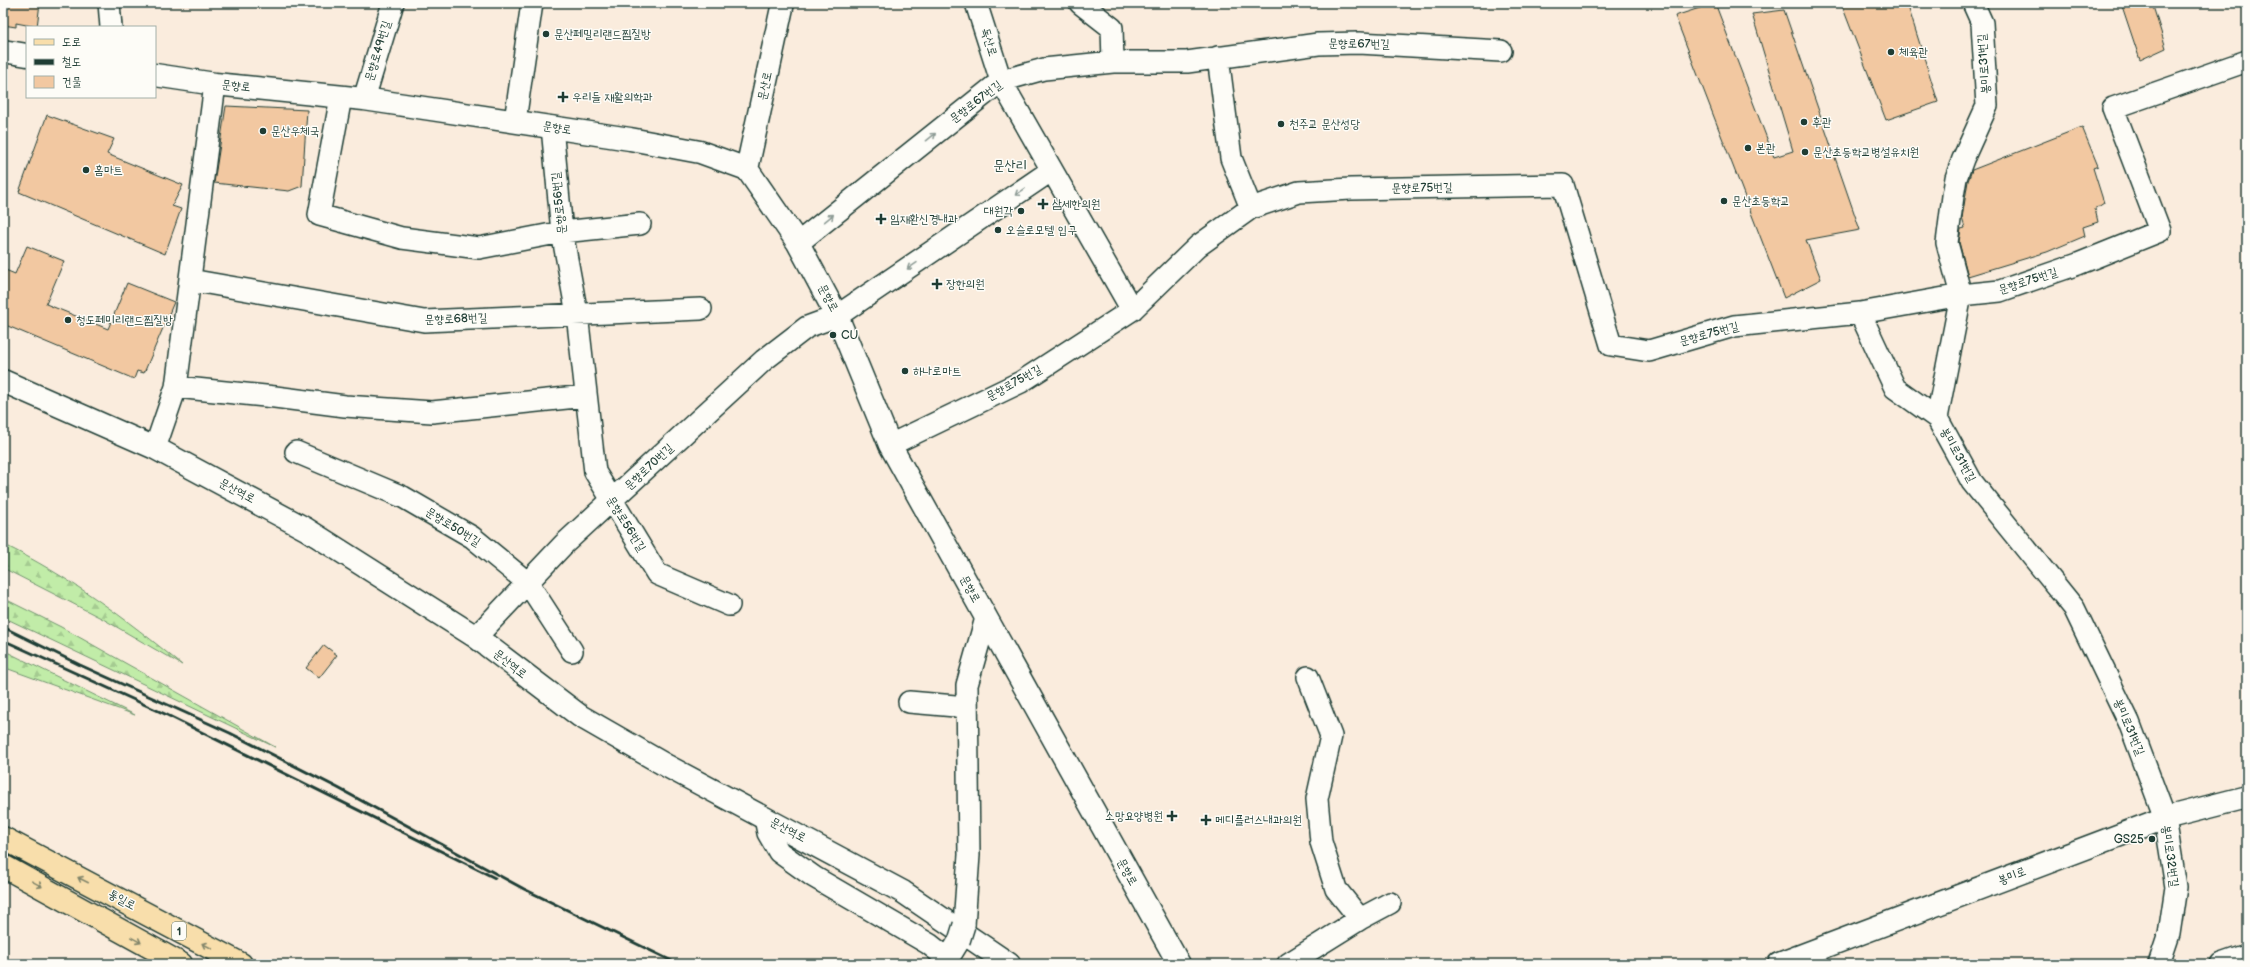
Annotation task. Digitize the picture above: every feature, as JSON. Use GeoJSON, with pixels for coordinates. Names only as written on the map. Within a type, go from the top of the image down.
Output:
{"type":"FeatureCollection","features":[{"type":"Feature","properties":{"kind":"main road","name":"통일로"},"geometry":{"type":"LineString","coordinates":[[3,838],[241,964]]}},
{"type":"Feature","properties":{"kind":"main road","name":"1"},"geometry":{"type":"LineString","coordinates":[[3,866],[181,964]]}},
{"type":"Feature","properties":{"kind":"street"},"geometry":{"type":"LineString","coordinates":[[109,3],[111,26]]}},
{"type":"Feature","properties":{"kind":"street","name":"문향로49번길"},"geometry":{"type":"LineString","coordinates":[[364,100],[393,3]]}},
{"type":"Feature","properties":{"kind":"street"},"geometry":{"type":"LineString","coordinates":[[515,121],[532,3]]}},
{"type":"Feature","properties":{"kind":"street","name":"문산로"},"geometry":{"type":"LineString","coordinates":[[748,169],[783,3]]}},
{"type":"Feature","properties":{"kind":"street","name":"독산로"},"geometry":{"type":"LineString","coordinates":[[976,3],[1001,81]]}},
{"type":"Feature","properties":{"kind":"street"},"geometry":{"type":"LineString","coordinates":[[1080,3],[1112,28],[1113,62]]}},
{"type":"Feature","properties":{"kind":"street","name":"봉미로31번길"},"geometry":{"type":"LineString","coordinates":[[1973,3],[1982,23],[1987,106],[1961,166],[1953,196],[1947,243],[1961,295],[1937,418],[1972,482],[2074,608],[2129,722],[2165,818]]}},
{"type":"Feature","properties":{"kind":"street","name":"문향로67번길"},"geometry":{"type":"LineString","coordinates":[[798,243],[1001,81],[1044,69],[1113,62],[1187,62],[1290,46],[1359,43],[1501,51]]}},
{"type":"Feature","properties":{"kind":"street"},"geometry":{"type":"LineString","coordinates":[[3,51],[26,55]]}},
{"type":"Feature","properties":{"kind":"street"},"geometry":{"type":"LineString","coordinates":[[1218,58],[1231,158],[1252,208]]}},
{"type":"Feature","properties":{"kind":"street","name":"문향로75번길"},"geometry":{"type":"LineString","coordinates":[[890,445],[1021,382],[1132,310],[1198,246],[1252,208],[1299,192],[1351,189],[1563,185],[1611,344],[1649,351],[1734,326],[1860,313],[1961,295],[2000,291],[2078,264],[2160,231],[2113,108],[2247,61]]}},
{"type":"Feature","properties":{"kind":"street","name":"문향로"},"geometry":{"type":"LineString","coordinates":[[156,75],[215,84],[341,97],[515,121],[700,152],[748,169],[798,243],[837,316],[890,445],[1178,964]]}},
{"type":"Feature","properties":{"kind":"street"},"geometry":{"type":"LineString","coordinates":[[1001,81],[1132,310]]}},
{"type":"Feature","properties":{"kind":"street"},"geometry":{"type":"LineString","coordinates":[[155,448],[176,387],[215,84]]}},
{"type":"Feature","properties":{"kind":"street"},"geometry":{"type":"LineString","coordinates":[[341,97],[319,215],[402,238],[479,248],[562,232],[640,224]]}},
{"type":"Feature","properties":{"kind":"street","name":"문향로56번길"},"geometry":{"type":"LineString","coordinates":[[552,127],[562,232],[577,314],[595,472],[657,574],[729,605]]}},
{"type":"Feature","properties":{"kind":"street","name":"문향로70번길"},"geometry":{"type":"LineString","coordinates":[[476,637],[564,544],[764,360],[807,327],[837,316],[1052,170]]}},
{"type":"Feature","properties":{"kind":"street","name":"문향로68번길"},"geometry":{"type":"LineString","coordinates":[[190,280],[424,321],[701,309]]}},
{"type":"Feature","properties":{"kind":"street"},"geometry":{"type":"LineString","coordinates":[[1860,313],[1895,388],[1937,418]]}},
{"type":"Feature","properties":{"kind":"street","name":"문산역로"},"geometry":{"type":"LineString","coordinates":[[3,381],[155,448],[306,529],[476,637],[580,716],[667,766],[903,892],[1009,964]]}},
{"type":"Feature","properties":{"kind":"street"},"geometry":{"type":"LineString","coordinates":[[176,387],[345,406],[432,412],[586,396]]}},
{"type":"Feature","properties":{"kind":"street","name":"문향로50번길"},"geometry":{"type":"LineString","coordinates":[[296,452],[403,497],[472,537],[528,583],[572,651]]}},
{"type":"Feature","properties":{"kind":"street"},"geometry":{"type":"LineString","coordinates":[[765,818],[768,834],[779,852],[814,876],[929,944],[948,959],[962,933],[969,855],[967,685],[986,618]]}},
{"type":"Feature","properties":{"kind":"street"},"geometry":{"type":"LineString","coordinates":[[1308,676],[1331,736],[1317,799],[1321,842],[1336,889],[1360,919]]}},
{"type":"Feature","properties":{"kind":"street"},"geometry":{"type":"LineString","coordinates":[[909,702],[967,707]]}},
{"type":"Feature","properties":{"kind":"street","name":"봉미로"},"geometry":{"type":"LineString","coordinates":[[1779,964],[2165,818],[2247,797]]}},
{"type":"Feature","properties":{"kind":"street","name":"봉미로32번길"},"geometry":{"type":"LineString","coordinates":[[2159,964],[2169,934],[2176,887],[2165,818]]}},
{"type":"Feature","properties":{"kind":"street"},"geometry":{"type":"LineString","coordinates":[[1288,964],[1360,919],[1390,903]]}},
{"type":"Feature","properties":{"kind":"street"},"geometry":{"type":"LineString","coordinates":[[2221,964],[2247,955]]}},
{"type":"Feature","properties":{"kind":"green space"},"geometry":{"type":"Polygon","coordinates":[[[3,544],[51,570],[96,599],[118,614],[182,665],[103,619],[3,568],[3,544]]]}},
{"type":"Feature","properties":{"kind":"green space"},"geometry":{"type":"Polygon","coordinates":[[[3,598],[61,627],[275,747],[3,617],[3,598]]]}},
{"type":"Feature","properties":{"kind":"green space"},"geometry":{"type":"Polygon","coordinates":[[[3,650],[11,654],[135,715],[3,667],[3,650]]]}},
{"type":"Feature","properties":{"kind":"building"},"geometry":{"type":"Polygon","coordinates":[[[3,3],[40,3],[37,26],[16,23],[16,27],[3,25],[3,3]]]}},
{"type":"Feature","properties":{"kind":"building"},"geometry":{"type":"Polygon","coordinates":[[[1715,3],[1774,157],[1793,151],[1752,14],[1784,10],[1860,230],[1806,240],[1821,279],[1784,298],[1675,16],[1715,3]]]}},
{"type":"Feature","properties":{"kind":"building","name":"체육관"},"geometry":{"type":"Polygon","coordinates":[[[1841,3],[1907,3],[1938,102],[1886,120],[1841,3]]]}},
{"type":"Feature","properties":{"kind":"building"},"geometry":{"type":"Polygon","coordinates":[[[2121,3],[2152,3],[2166,48],[2140,60],[2121,3]]]}},
{"type":"Feature","properties":{"kind":"building","name":"문산우체국"},"geometry":{"type":"Polygon","coordinates":[[[226,106],[307,110],[302,186],[289,191],[214,183],[226,106]]]}},
{"type":"Feature","properties":{"kind":"building","name":"홈마트"},"geometry":{"type":"Polygon","coordinates":[[[47,115],[114,139],[107,154],[183,185],[172,206],[181,209],[165,254],[19,192],[47,115]]]}},
{"type":"Feature","properties":{"kind":"building"},"geometry":{"type":"Polygon","coordinates":[[[2082,127],[2098,166],[2093,168],[2104,203],[2095,209],[2098,222],[2083,227],[2085,236],[2047,252],[1968,276],[1959,242],[1961,229],[1965,228],[1962,218],[1968,181],[1972,170],[2082,127]]]}},
{"type":"Feature","properties":{"kind":"building"},"geometry":{"type":"Polygon","coordinates":[[[27,246],[64,261],[46,304],[108,329],[127,283],[174,302],[144,373],[137,371],[134,379],[3,324],[3,269],[15,274],[27,246]]]}},
{"type":"Feature","properties":{"kind":"building"},"geometry":{"type":"Polygon","coordinates":[[[324,645],[337,655],[319,678],[306,668],[324,645]]]}},
{"type":"Feature","properties":{"kind":"railway"},"geometry":{"type":"LineString","coordinates":[[3,627],[80,665],[230,733],[338,788],[524,889],[678,964]]}},
{"type":"Feature","properties":{"kind":"railway"},"geometry":{"type":"LineString","coordinates":[[3,640],[165,714],[495,878]]}},
{"type":"Feature","properties":{"kind":"place","name":"문산페밀리랜드찜질방"},"geometry":{"type":"Point","coordinates":[546,34]}},
{"type":"Feature","properties":{"kind":"place","name":"체육관"},"geometry":{"type":"Point","coordinates":[1891,52]}},
{"type":"Feature","properties":{"kind":"place","name":"우리들 재활의학과"},"geometry":{"type":"Point","coordinates":[563,97]}},
{"type":"Feature","properties":{"kind":"place","name":"후관"},"geometry":{"type":"Point","coordinates":[1804,122]}},
{"type":"Feature","properties":{"kind":"place","name":"천주교 문산성당"},"geometry":{"type":"Point","coordinates":[1281,124]}},
{"type":"Feature","properties":{"kind":"place","name":"문산우체국"},"geometry":{"type":"Point","coordinates":[263,131]}},
{"type":"Feature","properties":{"kind":"place","name":"본관"},"geometry":{"type":"Point","coordinates":[1748,148]}},
{"type":"Feature","properties":{"kind":"place","name":"문산초등학교병설유치원"},"geometry":{"type":"Point","coordinates":[1805,152]}},
{"type":"Feature","properties":{"kind":"place","name":"홈마트"},"geometry":{"type":"Point","coordinates":[86,170]}},
{"type":"Feature","properties":{"kind":"place","name":"문산초등학교"},"geometry":{"type":"Point","coordinates":[1724,201]}},
{"type":"Feature","properties":{"kind":"place","name":"삼세한의원"},"geometry":{"type":"Point","coordinates":[1043,204]}},
{"type":"Feature","properties":{"kind":"place","name":"대원각"},"geometry":{"type":"Point","coordinates":[1021,211]}},
{"type":"Feature","properties":{"kind":"place","name":"임재환신경내과"},"geometry":{"type":"Point","coordinates":[881,219]}},
{"type":"Feature","properties":{"kind":"place","name":"오슬로모텔 입구"},"geometry":{"type":"Point","coordinates":[998,230]}},
{"type":"Feature","properties":{"kind":"place","name":"장한의원"},"geometry":{"type":"Point","coordinates":[937,284]}},
{"type":"Feature","properties":{"kind":"place","name":"청도페미리랜드찜질방"},"geometry":{"type":"Point","coordinates":[68,320]}},
{"type":"Feature","properties":{"kind":"place","name":"CU"},"geometry":{"type":"Point","coordinates":[833,335]}},
{"type":"Feature","properties":{"kind":"place","name":"하나로마트"},"geometry":{"type":"Point","coordinates":[905,371]}},
{"type":"Feature","properties":{"kind":"place","name":"소망요양병원"},"geometry":{"type":"Point","coordinates":[1172,816]}},
{"type":"Feature","properties":{"kind":"place","name":"메디플러스내과의원"},"geometry":{"type":"Point","coordinates":[1206,820]}},
{"type":"Feature","properties":{"kind":"place","name":"GS25"},"geometry":{"type":"Point","coordinates":[2152,839]}},
{"type":"Feature","properties":{"kind":"district","name":"문산리"},"geometry":{"type":"Point","coordinates":[1010,165]}}]}
